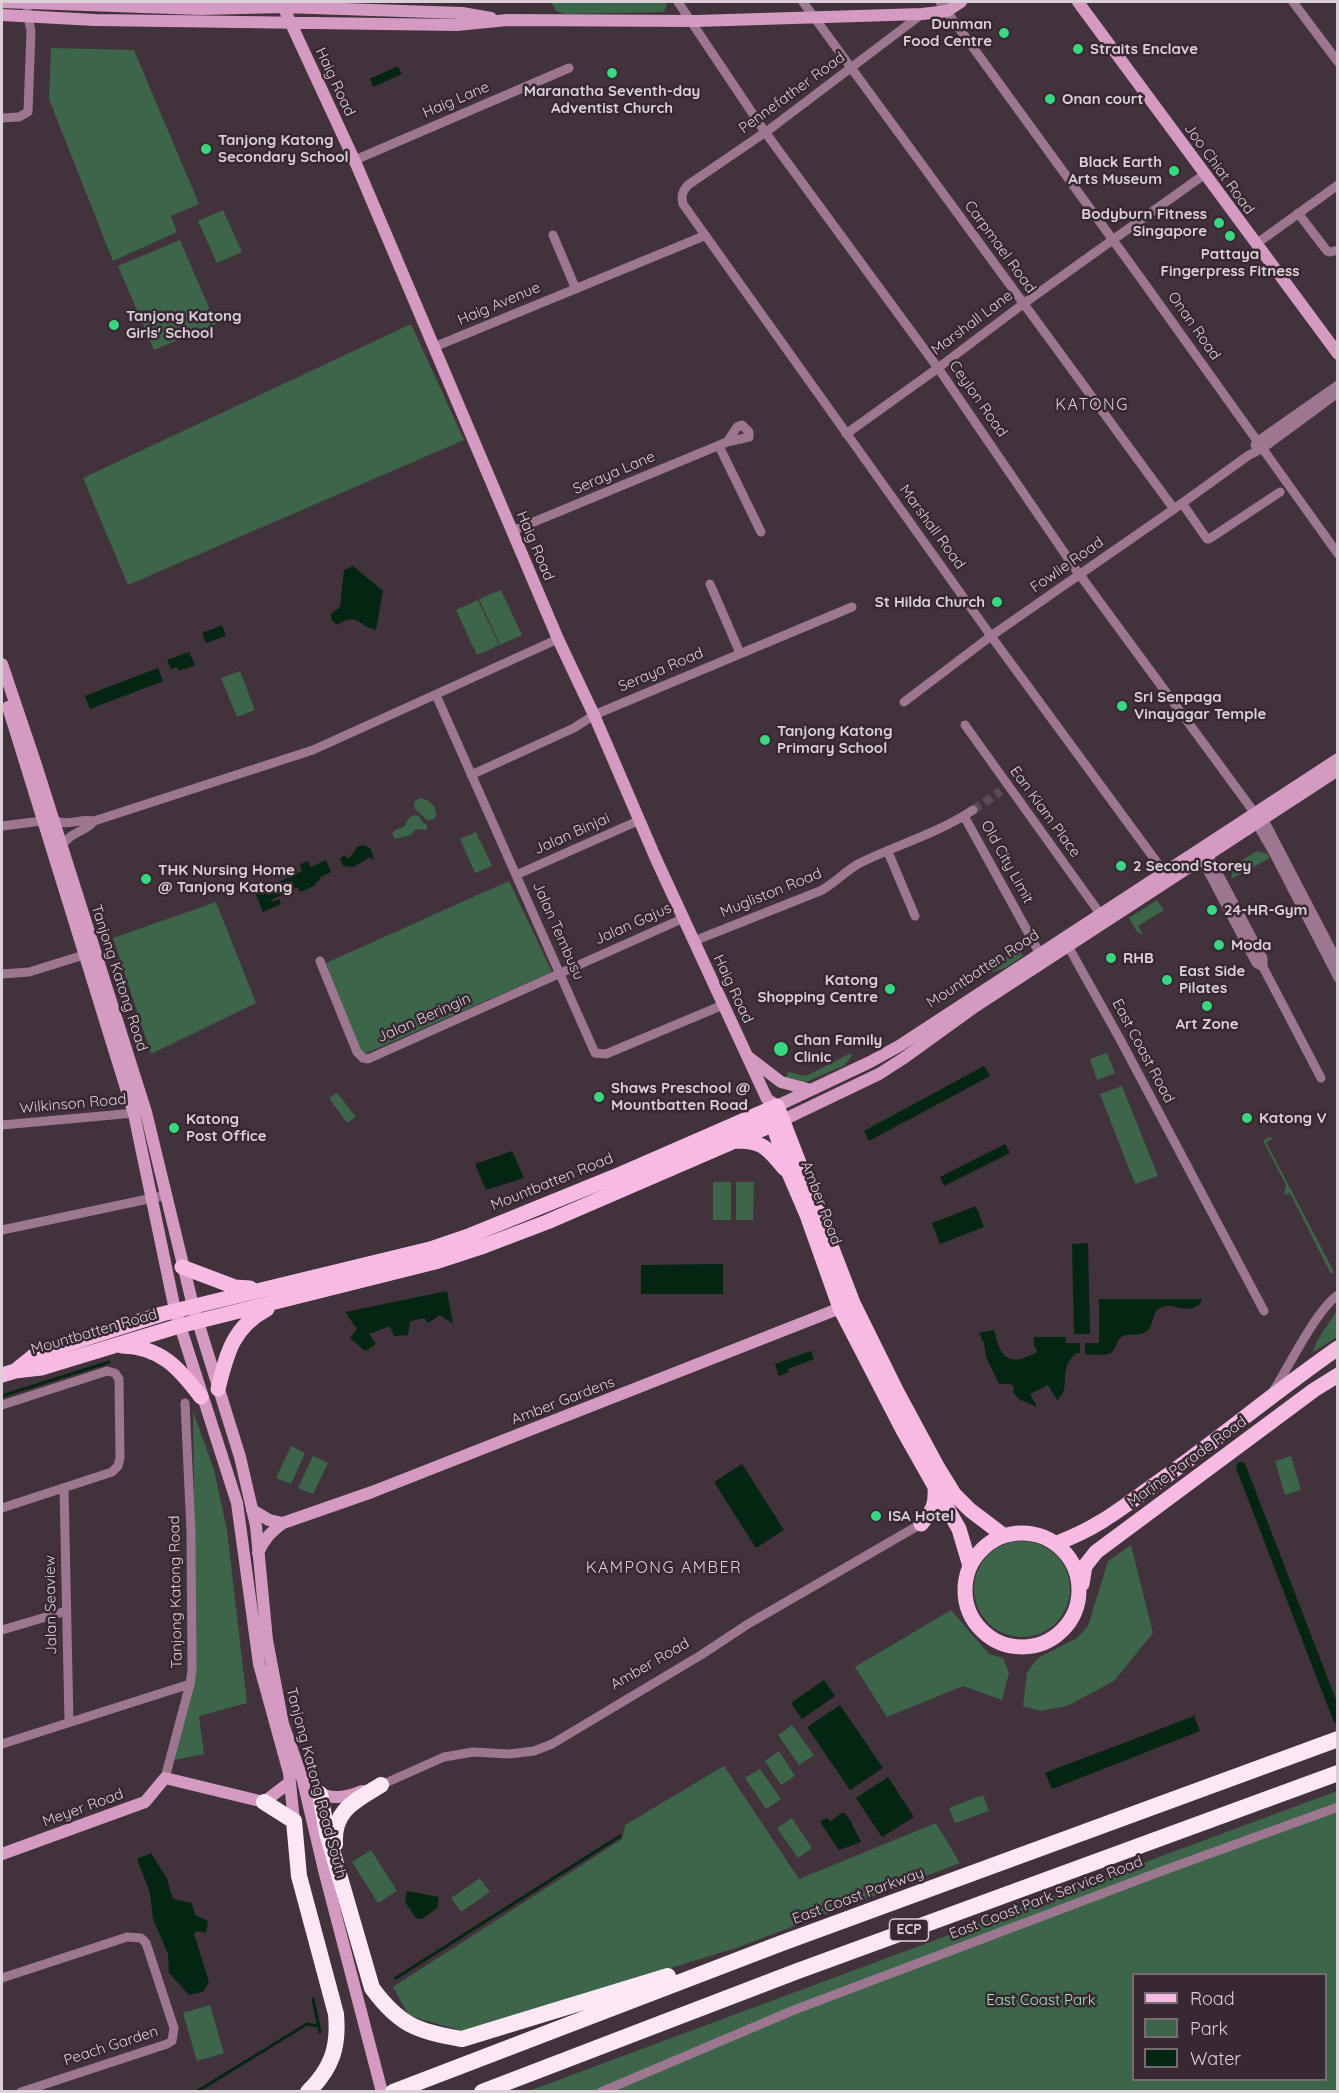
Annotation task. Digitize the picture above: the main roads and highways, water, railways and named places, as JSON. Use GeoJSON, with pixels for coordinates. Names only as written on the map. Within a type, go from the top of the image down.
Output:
{"type":"FeatureCollection","features":[{"type":"Feature","properties":{"kind":"highway","name":"East Coast Parkway"},"geometry":{"type":"LineString","coordinates":[[393,2091],[782,1943],[1338,1739]]}},
{"type":"Feature","properties":{"kind":"highway","name":"ECP"},"geometry":{"type":"LineString","coordinates":[[482,2091],[795,1972],[1338,1773]]}},
{"type":"Feature","properties":{"kind":"highway"},"geometry":{"type":"LineString","coordinates":[[336,1864],[334,1834],[337,1821],[344,1810],[381,1785]]}},
{"type":"Feature","properties":{"kind":"highway"},"geometry":{"type":"LineString","coordinates":[[320,1794],[327,1833],[336,1864]]}},
{"type":"Feature","properties":{"kind":"highway"},"geometry":{"type":"LineString","coordinates":[[264,1802],[294,1821],[299,1876],[336,2014],[338,2032],[333,2056],[322,2078],[309,2091]]}},
{"type":"Feature","properties":{"kind":"highway","name":"ECP"},"geometry":{"type":"LineString","coordinates":[[336,1864],[372,1988],[388,2009],[405,2022],[434,2034],[462,2039],[782,1943]]}},
{"type":"Feature","properties":{"kind":"main road"},"geometry":{"type":"LineString","coordinates":[[2,2],[132,4],[200,9],[282,4],[462,13],[507,20]]}},
{"type":"Feature","properties":{"kind":"main road"},"geometry":{"type":"LineString","coordinates":[[2,15],[81,20],[457,26],[507,20],[692,21],[922,14],[961,2]]}},
{"type":"Feature","properties":{"kind":"main road","name":"Joo Chiat Road"},"geometry":{"type":"LineString","coordinates":[[1078,2],[1338,354]]}},
{"type":"Feature","properties":{"kind":"main road","name":"Haig Road"},"geometry":{"type":"LineString","coordinates":[[282,4],[355,160],[558,639],[745,1055],[773,1112]]}},
{"type":"Feature","properties":{"kind":"main road","name":"Tanjong Katong Road"},"geometry":{"type":"LineString","coordinates":[[2,664],[48,820],[84,955],[167,1196],[195,1314]]}},
{"type":"Feature","properties":{"kind":"main road","name":"Tanjong Katong Road"},"geometry":{"type":"LineString","coordinates":[[2,686],[48,820],[62,846],[140,1113],[152,1199],[175,1310]]}},
{"type":"Feature","properties":{"kind":"main road"},"geometry":{"type":"LineString","coordinates":[[1068,941],[1204,856],[1338,759]]}},
{"type":"Feature","properties":{"kind":"main road"},"geometry":{"type":"LineString","coordinates":[[1068,941],[1101,915],[1164,872],[1338,770]]}},
{"type":"Feature","properties":{"kind":"main road","name":"Mountbatten Road"},"geometry":{"type":"LineString","coordinates":[[8,1373],[36,1354],[175,1310],[195,1314],[277,1302],[435,1262],[547,1222],[730,1141],[773,1112],[812,1090],[899,1046],[1040,954],[1068,941]]}},
{"type":"Feature","properties":{"kind":"main road","name":"Mountbatten Road"},"geometry":{"type":"LineString","coordinates":[[8,1373],[41,1368],[179,1326],[195,1314],[263,1289],[430,1249],[471,1235],[773,1112],[879,1074],[1068,941]]}},
{"type":"Feature","properties":{"kind":"main road"},"geometry":{"type":"LineString","coordinates":[[745,1055],[781,1082],[812,1090]]}},
{"type":"Feature","properties":{"kind":"main road","name":"Amber Road"},"geometry":{"type":"LineString","coordinates":[[773,1112],[789,1173],[846,1305],[903,1430],[963,1538],[970,1566]]}},
{"type":"Feature","properties":{"kind":"main road","name":"Amber Road"},"geometry":{"type":"LineString","coordinates":[[773,1112],[846,1305],[954,1494],[970,1510],[1003,1535],[989,1542],[978,1553],[965,1580],[969,1611],[977,1626],[990,1637],[1006,1645],[1023,1647],[1040,1644],[1056,1636],[1068,1625],[1077,1610],[1080,1593]]}},
{"type":"Feature","properties":{"kind":"main road"},"geometry":{"type":"LineString","coordinates":[[730,1141],[759,1143],[789,1173]]}},
{"type":"Feature","properties":{"kind":"main road"},"geometry":{"type":"LineString","coordinates":[[182,1267],[235,1287],[263,1289]]}},
{"type":"Feature","properties":{"kind":"main road"},"geometry":{"type":"LineString","coordinates":[[218,1389],[224,1366],[242,1326],[277,1302]]}},
{"type":"Feature","properties":{"kind":"main road","name":"Amber Gardens"},"geometry":{"type":"LineString","coordinates":[[283,1523],[372,1492],[846,1305]]}},
{"type":"Feature","properties":{"kind":"main road","name":"Tanjong Katong Road South"},"geometry":{"type":"LineString","coordinates":[[175,1310],[201,1397],[237,1503],[259,1664],[290,1782],[294,1821]]}},
{"type":"Feature","properties":{"kind":"main road","name":"Tanjong Katong Road South"},"geometry":{"type":"LineString","coordinates":[[195,1314],[240,1457],[256,1526],[267,1640],[283,1724],[303,1781],[382,2091]]}},
{"type":"Feature","properties":{"kind":"main road"},"geometry":{"type":"LineString","coordinates":[[112,1346],[131,1346],[163,1357],[180,1369],[201,1397]]}},
{"type":"Feature","properties":{"kind":"main road","name":"Marine Parade Road"},"geometry":{"type":"LineString","coordinates":[[1057,1543],[1098,1525],[1178,1468],[1338,1347]]}},
{"type":"Feature","properties":{"kind":"main road","name":"Marine Parade Road"},"geometry":{"type":"LineString","coordinates":[[1080,1593],[1084,1566],[1096,1552],[1314,1390],[1338,1375]]}},
{"type":"Feature","properties":{"kind":"main road"},"geometry":{"type":"LineString","coordinates":[[935,1486],[936,1502],[921,1524],[936,1521],[955,1524]]}},
{"type":"Feature","properties":{"kind":"main road"},"geometry":{"type":"LineString","coordinates":[[252,1510],[269,1520],[283,1523]]}},
{"type":"Feature","properties":{"kind":"main road"},"geometry":{"type":"LineString","coordinates":[[258,1554],[271,1531],[283,1523]]}},
{"type":"Feature","properties":{"kind":"main road"},"geometry":{"type":"LineString","coordinates":[[1003,1535],[1021,1532],[1040,1535],[1057,1543],[1070,1557],[1078,1574],[1080,1593]]}},
{"type":"Feature","properties":{"kind":"main road","name":"Meyer Road"},"geometry":{"type":"LineString","coordinates":[[2,1854],[146,1802],[165,1778],[264,1802]]}},
{"type":"Feature","properties":{"kind":"main road"},"geometry":{"type":"LineString","coordinates":[[303,1781],[320,1794],[329,1797],[342,1797],[381,1785]]}},
{"type":"Feature","properties":{"kind":"main road"},"geometry":{"type":"LineString","coordinates":[[264,1802],[290,1782]]}},
{"type":"Feature","properties":{"kind":"water"},"geometry":{"type":"Polygon","coordinates":[[[398,66],[402,74],[373,87],[370,79],[398,66]]]}},
{"type":"Feature","properties":{"kind":"water"},"geometry":{"type":"Polygon","coordinates":[[[353,566],[383,591],[376,630],[354,620],[349,619],[337,625],[331,619],[331,614],[340,607],[344,570],[353,566]]]}},
{"type":"Feature","properties":{"kind":"water"},"geometry":{"type":"Polygon","coordinates":[[[222,625],[226,636],[206,643],[202,633],[222,625]]]}},
{"type":"Feature","properties":{"kind":"water"},"geometry":{"type":"Polygon","coordinates":[[[189,652],[195,665],[179,671],[177,667],[171,669],[167,660],[189,652]]]}},
{"type":"Feature","properties":{"kind":"water"},"geometry":{"type":"Polygon","coordinates":[[[158,668],[163,681],[90,709],[85,696],[158,668]]]}},
{"type":"Feature","properties":{"kind":"water"},"geometry":{"type":"Polygon","coordinates":[[[363,845],[370,848],[374,859],[370,857],[354,867],[343,866],[340,858],[346,855],[346,858],[350,858],[357,847],[363,845]]]}},
{"type":"Feature","properties":{"kind":"water"},"geometry":{"type":"Polygon","coordinates":[[[326,860],[331,872],[319,878],[316,885],[300,892],[298,887],[271,900],[272,902],[279,899],[281,904],[263,912],[255,893],[302,871],[300,864],[308,861],[311,867],[326,860]]]}},
{"type":"Feature","properties":{"kind":"water"},"geometry":{"type":"Polygon","coordinates":[[[984,1066],[990,1076],[869,1141],[864,1131],[984,1066]]]}},
{"type":"Feature","properties":{"kind":"water"},"geometry":{"type":"Polygon","coordinates":[[[1005,1144],[1010,1153],[944,1186],[940,1177],[1005,1144]]]}},
{"type":"Feature","properties":{"kind":"water"},"geometry":{"type":"Polygon","coordinates":[[[512,1151],[524,1178],[486,1190],[475,1164],[512,1151]]]}},
{"type":"Feature","properties":{"kind":"water"},"geometry":{"type":"Polygon","coordinates":[[[976,1206],[984,1227],[940,1244],[932,1223],[976,1206]]]}},
{"type":"Feature","properties":{"kind":"water"},"geometry":{"type":"Polygon","coordinates":[[[1088,1243],[1090,1334],[1074,1334],[1072,1244],[1088,1243]]]}},
{"type":"Feature","properties":{"kind":"water"},"geometry":{"type":"Polygon","coordinates":[[[723,1264],[723,1294],[641,1294],[641,1265],[723,1264]]]}},
{"type":"Feature","properties":{"kind":"water"},"geometry":{"type":"Polygon","coordinates":[[[447,1291],[453,1324],[440,1315],[428,1323],[424,1318],[410,1321],[408,1335],[394,1336],[390,1326],[369,1334],[376,1344],[365,1351],[350,1338],[357,1329],[345,1312],[447,1291]]]}},
{"type":"Feature","properties":{"kind":"water"},"geometry":{"type":"Polygon","coordinates":[[[1099,1299],[1202,1299],[1200,1304],[1189,1309],[1169,1306],[1160,1308],[1146,1332],[1123,1336],[1109,1354],[1085,1354],[1085,1343],[1099,1343],[1099,1299]]]}},
{"type":"Feature","properties":{"kind":"water"},"geometry":{"type":"Polygon","coordinates":[[[994,1330],[1002,1352],[1014,1360],[1035,1354],[1037,1349],[1034,1346],[1034,1337],[1065,1337],[1066,1343],[1080,1343],[1080,1353],[1076,1353],[1070,1359],[1065,1372],[1064,1390],[1057,1400],[1048,1385],[1030,1394],[1037,1407],[1019,1399],[1013,1392],[1014,1388],[1011,1384],[999,1384],[986,1357],[984,1343],[979,1333],[994,1330]]]}},
{"type":"Feature","properties":{"kind":"water"},"geometry":{"type":"Polygon","coordinates":[[[811,1351],[814,1359],[788,1369],[789,1372],[779,1376],[775,1364],[811,1351]]]}},
{"type":"Feature","properties":{"kind":"water"},"geometry":{"type":"Polygon","coordinates":[[[742,1464],[784,1530],[756,1548],[714,1482],[742,1464]]]}},
{"type":"Feature","properties":{"kind":"water"},"geometry":{"type":"Polygon","coordinates":[[[824,1680],[835,1696],[802,1719],[791,1703],[824,1680]]]}},
{"type":"Feature","properties":{"kind":"water"},"geometry":{"type":"Polygon","coordinates":[[[840,1705],[883,1768],[850,1790],[807,1727],[840,1705]]]}},
{"type":"Feature","properties":{"kind":"water"},"geometry":{"type":"Polygon","coordinates":[[[1194,1716],[1200,1731],[1052,1789],[1045,1773],[1194,1716]]]}},
{"type":"Feature","properties":{"kind":"water"},"geometry":{"type":"Polygon","coordinates":[[[888,1777],[914,1817],[882,1837],[856,1798],[888,1777]]]}},
{"type":"Feature","properties":{"kind":"water"},"geometry":{"type":"Polygon","coordinates":[[[843,1812],[849,1818],[861,1842],[839,1850],[820,1822],[826,1818],[831,1821],[843,1812]]]}},
{"type":"Feature","properties":{"kind":"water"},"geometry":{"type":"Polygon","coordinates":[[[151,1853],[167,1879],[173,1899],[192,1903],[195,1915],[208,1921],[206,1933],[196,1931],[194,1934],[209,1982],[203,1992],[189,1995],[169,1973],[168,1954],[153,1919],[150,1893],[137,1859],[151,1853]]]}},
{"type":"Feature","properties":{"kind":"water"},"geometry":{"type":"Polygon","coordinates":[[[407,1891],[439,1897],[437,1908],[422,1919],[416,1918],[405,1902],[407,1891]]]}},
{"type":"Feature","properties":{"kind":"waterway"},"geometry":{"type":"LineString","coordinates":[[2,1396],[109,1362]]}},
{"type":"Feature","properties":{"kind":"waterway"},"geometry":{"type":"LineString","coordinates":[[1241,1467],[1338,1719]]}},
{"type":"Feature","properties":{"kind":"waterway"},"geometry":{"type":"LineString","coordinates":[[396,1978],[620,1836]]}},
{"type":"Feature","properties":{"kind":"waterway"},"geometry":{"type":"LineString","coordinates":[[313,1999],[320,2032]]}},
{"type":"Feature","properties":{"kind":"waterway"},"geometry":{"type":"LineString","coordinates":[[196,2092],[307,2024],[319,2026]]}},
{"type":"Feature","properties":{"kind":"tunnel"},"geometry":{"type":"LineString","coordinates":[[973,810],[1001,791]]}},
{"type":"Feature","properties":{"kind":"place","name":"Dunman Food Centre"},"geometry":{"type":"Point","coordinates":[1004,33]}},
{"type":"Feature","properties":{"kind":"place","name":"Straits Enclave"},"geometry":{"type":"Point","coordinates":[1078,49]}},
{"type":"Feature","properties":{"kind":"place","name":"Maranatha Seventh-day Adventist Church"},"geometry":{"type":"Point","coordinates":[612,73]}},
{"type":"Feature","properties":{"kind":"place","name":"Onan court"},"geometry":{"type":"Point","coordinates":[1050,99]}},
{"type":"Feature","properties":{"kind":"place","name":"Tanjong Katong Secondary School"},"geometry":{"type":"Point","coordinates":[206,149]}},
{"type":"Feature","properties":{"kind":"place","name":"Black Earth Arts Museum"},"geometry":{"type":"Point","coordinates":[1174,171]}},
{"type":"Feature","properties":{"kind":"place","name":"Bodyburn Fitness Singapore"},"geometry":{"type":"Point","coordinates":[1219,223]}},
{"type":"Feature","properties":{"kind":"place","name":"Pattaya Fingerpress Fitness"},"geometry":{"type":"Point","coordinates":[1230,236]}},
{"type":"Feature","properties":{"kind":"place","name":"Tanjong Katong Girls' School"},"geometry":{"type":"Point","coordinates":[114,325]}},
{"type":"Feature","properties":{"kind":"place","name":"St Hilda Church"},"geometry":{"type":"Point","coordinates":[997,602]}},
{"type":"Feature","properties":{"kind":"place","name":"Sri Senpaga Vinayagar Temple"},"geometry":{"type":"Point","coordinates":[1122,706]}},
{"type":"Feature","properties":{"kind":"place","name":"Tanjong Katong Primary School"},"geometry":{"type":"Point","coordinates":[765,740]}},
{"type":"Feature","properties":{"kind":"place","name":"2 Second Storey"},"geometry":{"type":"Point","coordinates":[1121,866]}},
{"type":"Feature","properties":{"kind":"place","name":"THK Nursing Home @ Tanjong Katong"},"geometry":{"type":"Point","coordinates":[146,879]}},
{"type":"Feature","properties":{"kind":"place","name":"24-HR-Gym"},"geometry":{"type":"Point","coordinates":[1212,910]}},
{"type":"Feature","properties":{"kind":"place","name":"Moda"},"geometry":{"type":"Point","coordinates":[1219,945]}},
{"type":"Feature","properties":{"kind":"place","name":"RHB"},"geometry":{"type":"Point","coordinates":[1111,958]}},
{"type":"Feature","properties":{"kind":"place","name":"East Side Pilates"},"geometry":{"type":"Point","coordinates":[1167,980]}},
{"type":"Feature","properties":{"kind":"place","name":"Katong Shopping Centre"},"geometry":{"type":"Point","coordinates":[890,989]}},
{"type":"Feature","properties":{"kind":"place","name":"Art Zone"},"geometry":{"type":"Point","coordinates":[1207,1006]}},
{"type":"Feature","properties":{"kind":"place","name":"Chan Family Clinic"},"geometry":{"type":"Point","coordinates":[781,1049]}},
{"type":"Feature","properties":{"kind":"place","name":"Shaws Preschool @ Mountbatten Road"},"geometry":{"type":"Point","coordinates":[599,1097]}},
{"type":"Feature","properties":{"kind":"place","name":"Katong V"},"geometry":{"type":"Point","coordinates":[1247,1118]}},
{"type":"Feature","properties":{"kind":"place","name":"Katong Post Office"},"geometry":{"type":"Point","coordinates":[174,1128]}},
{"type":"Feature","properties":{"kind":"place","name":"ISA Hotel"},"geometry":{"type":"Point","coordinates":[876,1516]}},
{"type":"Feature","properties":{"kind":"district","name":"KATONG"},"geometry":{"type":"Point","coordinates":[1092,405]}},
{"type":"Feature","properties":{"kind":"district","name":"KAMPONG AMBER"},"geometry":{"type":"Point","coordinates":[664,1568]}},
{"type":"Feature","properties":{"kind":"park label","name":"East Coast Park"},"geometry":{"type":"Point","coordinates":[1041,2000]}}]}
